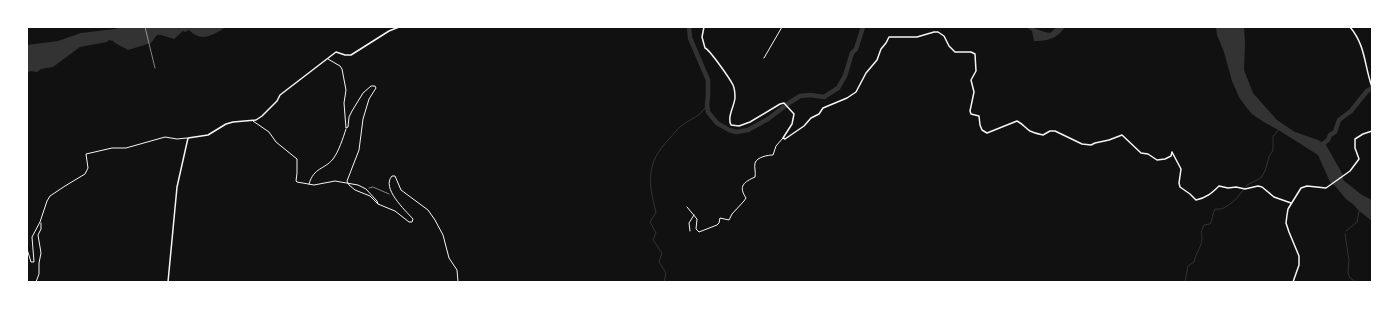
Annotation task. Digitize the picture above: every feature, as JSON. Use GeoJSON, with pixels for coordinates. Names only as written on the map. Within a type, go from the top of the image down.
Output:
{"type":"FeatureCollection","features":[{"type":"Feature","properties":{"kind":"street"},"geometry":{"type":"LineString","coordinates":[[27,249],[31,262],[34,262],[32,237],[40,222],[47,201],[50,196],[64,186],[85,174],[88,168],[86,154],[112,148],[126,148],[164,137],[177,139],[208,135],[226,124],[256,120],[265,114],[277,101],[280,94],[336,52],[347,56],[389,31],[399,27]]}},
{"type":"Feature","properties":{"kind":"street"},"geometry":{"type":"LineString","coordinates":[[687,207],[697,219],[696,229],[699,232],[717,225],[722,218],[730,220],[732,214],[746,198],[742,188],[745,182],[755,177],[756,161],[765,156],[773,155],[776,146],[790,129],[794,119],[794,114],[786,104],[780,104],[750,122],[739,126],[731,125],[730,119],[734,103],[734,89],[722,68],[710,53],[709,49],[705,48],[702,37],[704,27]]}},
{"type":"Feature","properties":{"kind":"street"},"geometry":{"type":"LineString","coordinates":[[764,58],[782,27]]}},
{"type":"Feature","properties":{"kind":"street"},"geometry":{"type":"LineString","coordinates":[[1350,27],[1358,37],[1361,45],[1366,69],[1372,87]]}},
{"type":"Feature","properties":{"kind":"street"},"geometry":{"type":"LineString","coordinates":[[783,138],[785,139],[799,130],[811,118],[819,114],[822,108],[847,98],[856,92],[866,73],[877,60],[888,37],[917,37],[938,32],[944,36],[949,46],[955,52],[971,52],[976,56],[976,71],[971,80],[974,92],[970,111],[971,114],[979,116],[982,130],[987,133],[1017,121],[1024,124],[1033,132],[1043,135],[1050,131],[1055,131],[1088,146],[1122,135],[1141,153],[1148,154],[1157,160],[1165,159],[1171,156],[1172,152],[1181,170],[1180,187],[1196,200],[1210,195],[1219,186],[1244,189],[1258,186],[1262,187],[1274,197],[1291,204]]}},
{"type":"Feature","properties":{"kind":"street"},"geometry":{"type":"LineString","coordinates":[[328,59],[340,66],[342,69],[346,90],[344,110],[346,129]]}},
{"type":"Feature","properties":{"kind":"street"},"geometry":{"type":"LineString","coordinates":[[308,184],[314,172],[333,159],[348,127],[350,114],[363,93],[369,87],[375,86],[376,89],[369,99],[363,119],[359,150],[348,179],[348,183]]}},
{"type":"Feature","properties":{"kind":"street"},"geometry":{"type":"LineString","coordinates":[[252,121],[269,132],[276,142],[297,159],[296,181],[314,185],[335,181],[364,187],[378,204]]}},
{"type":"Feature","properties":{"kind":"street"},"geometry":{"type":"LineString","coordinates":[[1293,282],[1299,265],[1299,256],[1286,223],[1288,209],[1301,188],[1307,186],[1326,188],[1345,175],[1356,164],[1358,159],[1354,148],[1355,139],[1372,131]]}},
{"type":"Feature","properties":{"kind":"street"},"geometry":{"type":"LineString","coordinates":[[168,282],[177,187],[188,138]]}},
{"type":"Feature","properties":{"kind":"street"},"geometry":{"type":"LineString","coordinates":[[348,183],[355,190],[370,196],[378,204],[395,211],[408,222],[412,222],[413,219],[394,196],[389,184],[390,178],[393,175],[396,177],[400,190],[432,214],[443,235],[450,258],[457,270],[458,282]]}},
{"type":"Feature","properties":{"kind":"street"},"geometry":{"type":"LineString","coordinates":[[690,231],[689,223],[694,215]]}},
{"type":"Feature","properties":{"kind":"street"},"geometry":{"type":"LineString","coordinates":[[36,282],[39,274],[41,253],[38,235],[42,229],[40,222]]}},
{"type":"Feature","properties":{"kind":"path"},"geometry":{"type":"LineString","coordinates":[[144,27],[156,68]]}},
{"type":"Feature","properties":{"kind":"path"},"geometry":{"type":"LineString","coordinates":[[364,187],[370,188],[374,186],[394,196]]}},
{"type":"Feature","properties":{"kind":"shaded area"},"geometry":{"type":"Polygon","coordinates":[[[120,27],[226,27],[217,33],[203,37],[194,34],[189,30],[185,32],[183,31],[174,39],[157,35],[151,43],[128,50],[109,40],[107,42],[80,47],[53,67],[41,69],[37,72],[31,71],[27,73],[27,45],[58,41],[81,33],[115,29],[120,27]]]}},
{"type":"Feature","properties":{"kind":"shaded area"},"geometry":{"type":"Polygon","coordinates":[[[1026,27],[1050,33],[1057,27],[1065,27],[1055,37],[1034,41],[1032,31],[1026,27]]]}},
{"type":"Feature","properties":{"kind":"shaded area"},"geometry":{"type":"Polygon","coordinates":[[[1216,27],[1244,27],[1244,70],[1253,93],[1277,120],[1295,132],[1318,140],[1326,145],[1343,175],[1343,180],[1362,195],[1372,200],[1372,221],[1346,199],[1330,182],[1318,155],[1262,121],[1252,114],[1246,107],[1239,97],[1232,81],[1224,52],[1217,35],[1216,27]]]}},
{"type":"Feature","properties":{"kind":"waterway"},"geometry":{"type":"LineString","coordinates":[[689,27],[690,38],[708,80],[708,112],[717,123],[736,132],[748,130],[768,119],[800,96],[810,95],[824,97],[838,88],[845,76],[852,53],[856,49],[863,27]]}},
{"type":"Feature","properties":{"kind":"waterway"},"geometry":{"type":"LineString","coordinates":[[1320,146],[1328,140],[1330,135],[1335,132],[1339,120],[1351,111],[1367,91],[1372,88]]}},
{"type":"Feature","properties":{"kind":"waterway"},"geometry":{"type":"LineString","coordinates":[[664,282],[666,273],[659,262],[662,253],[653,240],[656,233],[650,222],[656,212],[651,191],[651,173],[656,156],[676,130],[698,115],[707,105]]}},
{"type":"Feature","properties":{"kind":"waterway"},"geometry":{"type":"LineString","coordinates":[[1185,282],[1188,266],[1194,262],[1201,244],[1204,225],[1210,224],[1215,209],[1222,209],[1230,204],[1237,198],[1247,185],[1261,178],[1273,150],[1273,137],[1278,130]]}},
{"type":"Feature","properties":{"kind":"waterway"},"geometry":{"type":"LineString","coordinates":[[1346,231],[1357,222],[1359,211]]}},
{"type":"Feature","properties":{"kind":"waterway"},"geometry":{"type":"LineString","coordinates":[[1345,234],[1349,260],[1348,273],[1350,278],[1356,282]]}}]}
